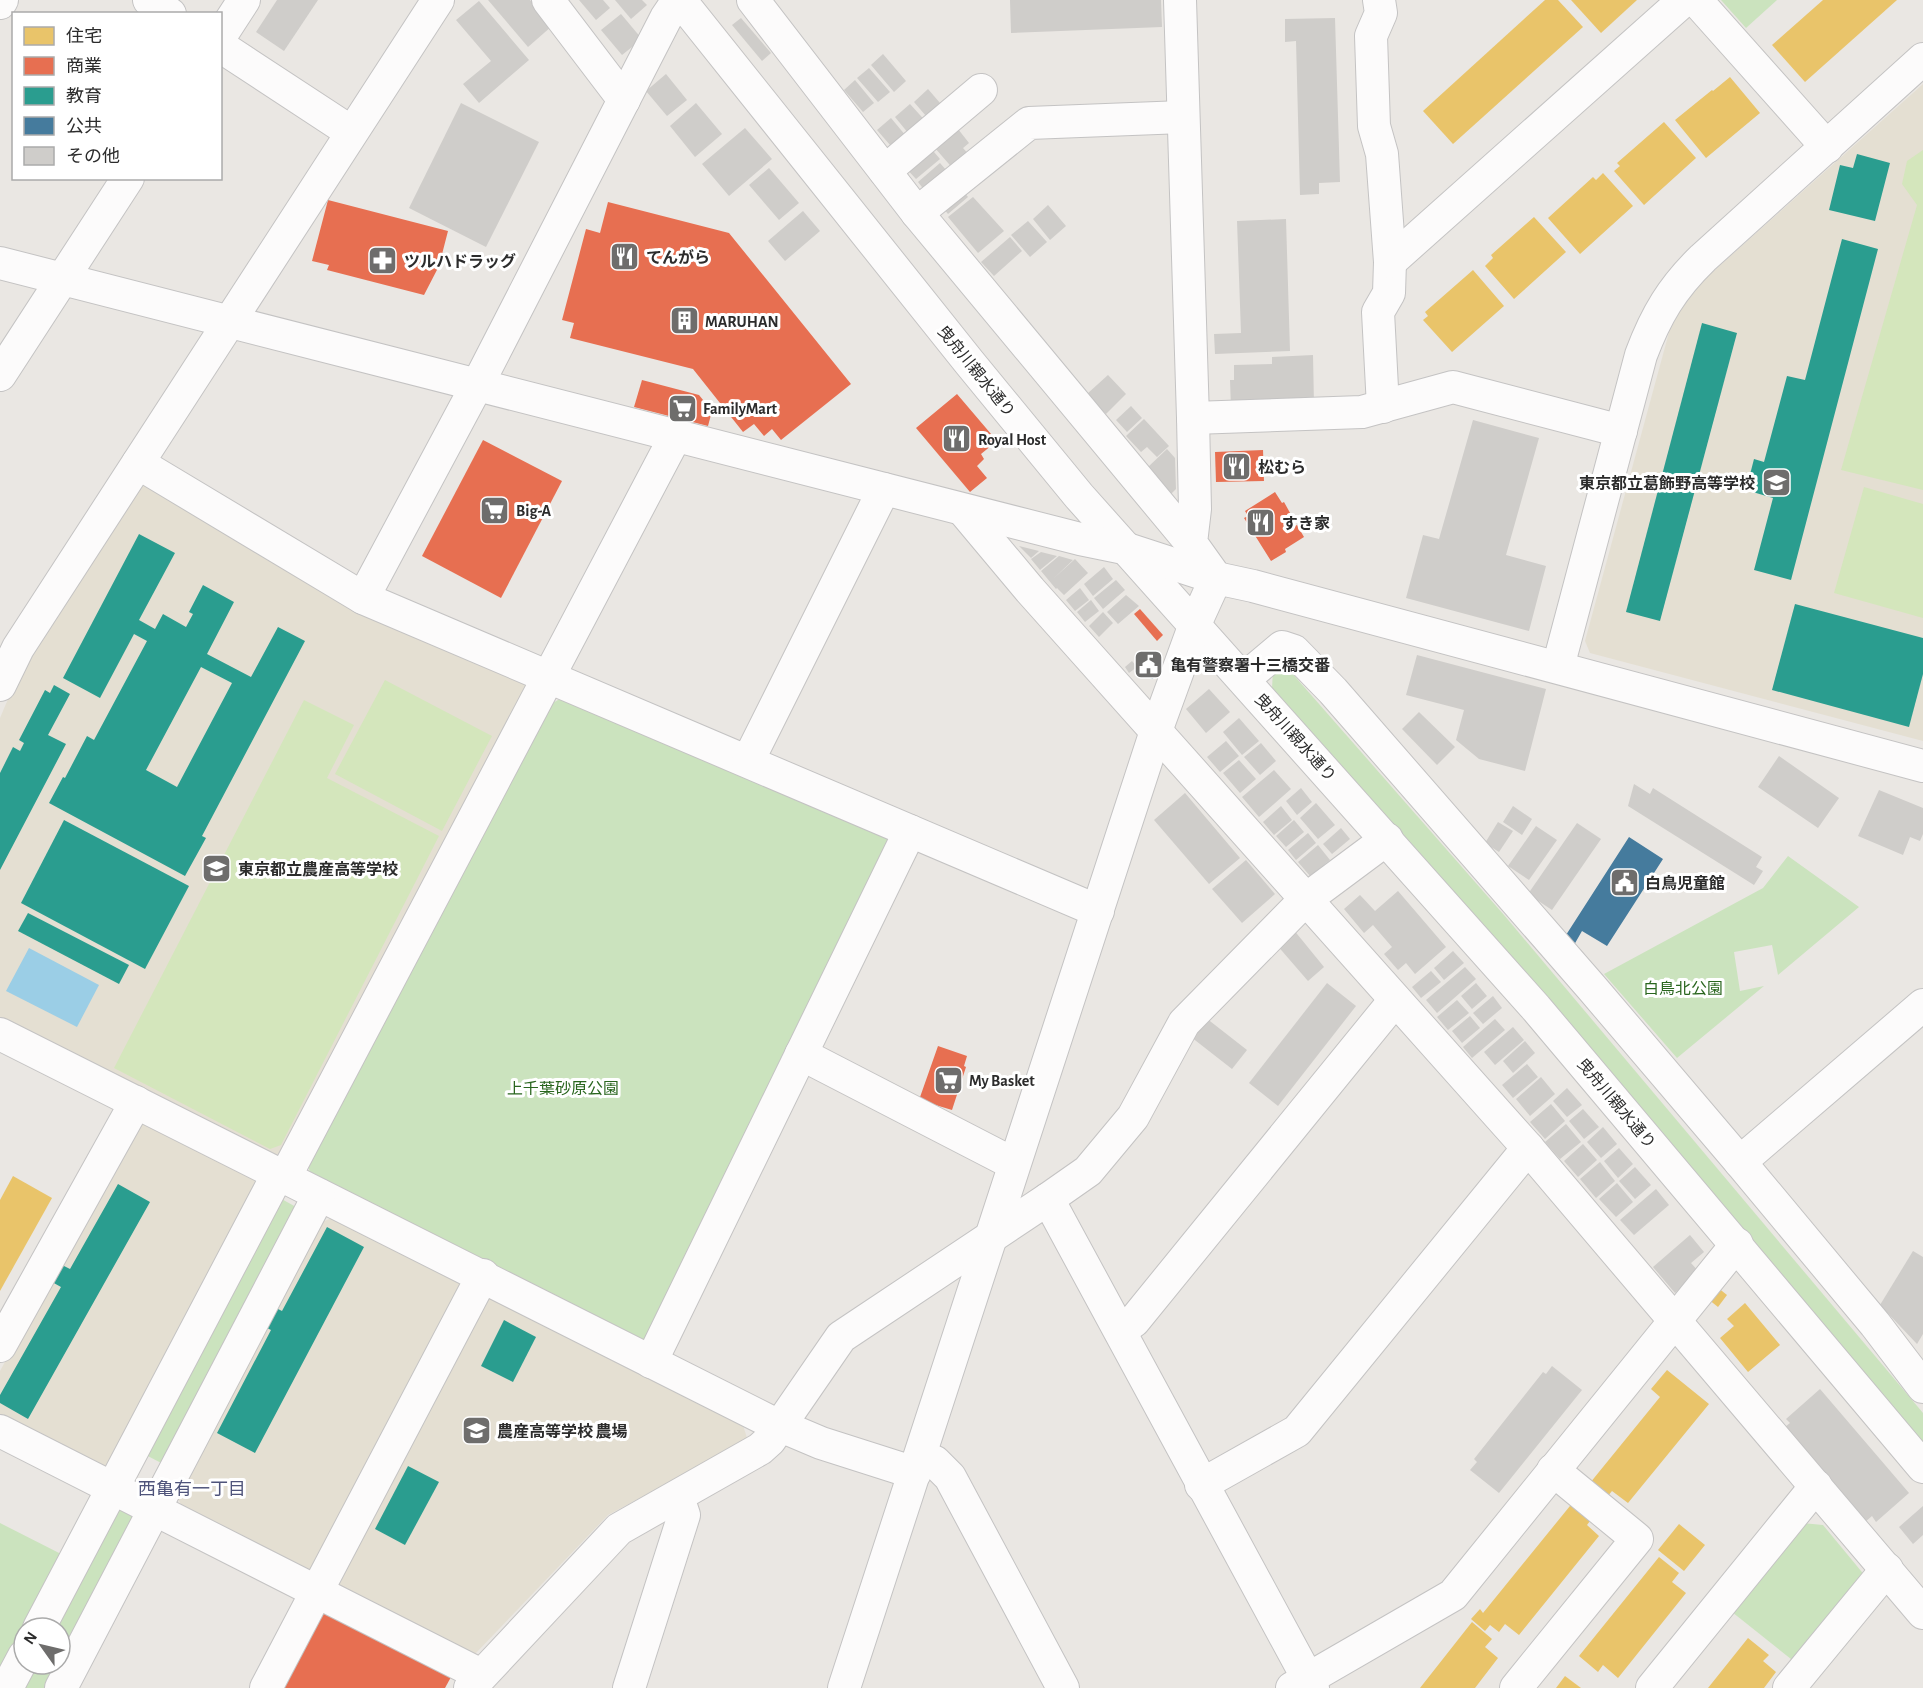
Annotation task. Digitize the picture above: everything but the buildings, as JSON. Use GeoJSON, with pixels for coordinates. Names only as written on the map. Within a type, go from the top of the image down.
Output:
{"type":"FeatureCollection","features":[{"type":"Feature","properties":{"kind":"street"},"geometry":{"type":"LineString","coordinates":[[149,0],[167,12]]}},
{"type":"Feature","properties":{"kind":"street"},"geometry":{"type":"LineString","coordinates":[[222,34],[244,0]]}},
{"type":"Feature","properties":{"kind":"street"},"geometry":{"type":"LineString","coordinates":[[0,685],[9,642],[138,463],[438,0]]}},
{"type":"Feature","properties":{"kind":"street"},"geometry":{"type":"LineString","coordinates":[[548,0],[624,100]]}},
{"type":"Feature","properties":{"kind":"street"},"geometry":{"type":"LineString","coordinates":[[363,598],[477,385],[666,18],[679,0]]}},
{"type":"Feature","properties":{"kind":"street","name":"曳舟川親水通り"},"geometry":{"type":"LineString","coordinates":[[679,0],[969,362],[1124,548],[1195,624],[1536,1008],[1923,1467]]}},
{"type":"Feature","properties":{"kind":"street"},"geometry":{"type":"LineString","coordinates":[[753,0],[917,213],[1024,345],[1191,543],[1216,578]]}},
{"type":"Feature","properties":{"kind":"street"},"geometry":{"type":"LineString","coordinates":[[1180,0],[1195,509],[1191,543]]}},
{"type":"Feature","properties":{"kind":"street"},"geometry":{"type":"LineString","coordinates":[[1379,0],[1381,13],[1371,36],[1374,126],[1382,154],[1390,262],[1389,293],[1378,312],[1383,407]]}},
{"type":"Feature","properties":{"kind":"street"},"geometry":{"type":"LineString","coordinates":[[1390,262],[1684,0]]}},
{"type":"Feature","properties":{"kind":"street"},"geometry":{"type":"LineString","coordinates":[[1696,0],[1827,147]]}},
{"type":"Feature","properties":{"kind":"street"},"geometry":{"type":"LineString","coordinates":[[222,47],[351,132]]}},
{"type":"Feature","properties":{"kind":"street"},"geometry":{"type":"LineString","coordinates":[[1558,667],[1641,355],[1657,316],[1669,296],[1703,258],[1923,59]]}},
{"type":"Feature","properties":{"kind":"street"},"geometry":{"type":"LineString","coordinates":[[885,171],[981,90]]}},
{"type":"Feature","properties":{"kind":"street"},"geometry":{"type":"LineString","coordinates":[[917,213],[1029,123],[1183,117]]}},
{"type":"Feature","properties":{"kind":"street"},"geometry":{"type":"LineString","coordinates":[[0,375],[127,180]]}},
{"type":"Feature","properties":{"kind":"street"},"geometry":{"type":"LineString","coordinates":[[0,263],[675,437],[1080,539],[1124,548],[1216,578],[1558,667],[1923,766]]}},
{"type":"Feature","properties":{"kind":"street"},"geometry":{"type":"LineString","coordinates":[[1193,418],[1362,412],[1453,387],[1621,431]]}},
{"type":"Feature","properties":{"kind":"street"},"geometry":{"type":"LineString","coordinates":[[45,1616],[550,677],[675,437]]}},
{"type":"Feature","properties":{"kind":"street"},"geometry":{"type":"LineString","coordinates":[[138,463],[363,598],[1098,911]]}},
{"type":"Feature","properties":{"kind":"street"},"geometry":{"type":"LineString","coordinates":[[748,761],[884,489]]}},
{"type":"Feature","properties":{"kind":"street"},"geometry":{"type":"LineString","coordinates":[[963,510],[1030,590],[1528,1148],[1923,1613]]}},
{"type":"Feature","properties":{"kind":"street"},"geometry":{"type":"LineString","coordinates":[[844,1688],[1156,731],[1195,624],[1216,578]]}},
{"type":"Feature","properties":{"kind":"street"},"geometry":{"type":"LineString","coordinates":[[1244,679],[1282,647],[1294,651],[1333,691],[1740,1162],[1875,1324],[1923,1387]]}},
{"type":"Feature","properties":{"kind":"street"},"geometry":{"type":"LineString","coordinates":[[651,1362],[910,831]]}},
{"type":"Feature","properties":{"kind":"street"},"geometry":{"type":"LineString","coordinates":[[0,1431],[316,1593],[475,1682],[619,1530],[760,1449],[779,1426],[841,1337],[1088,1171],[1133,1116],[1184,1023],[1305,900],[1387,839]]}},
{"type":"Feature","properties":{"kind":"street"},"geometry":{"type":"LineString","coordinates":[[1120,1331],[1134,1321],[1395,1000]]}},
{"type":"Feature","properties":{"kind":"street"},"geometry":{"type":"LineString","coordinates":[[1740,1162],[1923,1005]]}},
{"type":"Feature","properties":{"kind":"street"},"geometry":{"type":"LineString","coordinates":[[0,1034],[483,1275],[779,1426],[821,1443],[918,1464],[935,1462],[950,1477],[1063,1688]]}},
{"type":"Feature","properties":{"kind":"street"},"geometry":{"type":"LineString","coordinates":[[801,1054],[1014,1164]]}},
{"type":"Feature","properties":{"kind":"street"},"geometry":{"type":"LineString","coordinates":[[0,1346],[136,1102]]}},
{"type":"Feature","properties":{"kind":"street"},"geometry":{"type":"LineString","coordinates":[[1201,1485],[1297,1431],[1528,1148]]}},
{"type":"Feature","properties":{"kind":"street"},"geometry":{"type":"LineString","coordinates":[[61,1688],[319,1195]]}},
{"type":"Feature","properties":{"kind":"street"},"geometry":{"type":"LineString","coordinates":[[1048,1199],[1120,1331],[1304,1685],[1453,1595],[1737,1244]]}},
{"type":"Feature","properties":{"kind":"street"},"geometry":{"type":"LineString","coordinates":[[266,1688],[483,1275]]}},
{"type":"Feature","properties":{"kind":"street"},"geometry":{"type":"LineString","coordinates":[[1516,1688],[1643,1532],[1553,1470]]}},
{"type":"Feature","properties":{"kind":"street"},"geometry":{"type":"LineString","coordinates":[[1652,1688],[1816,1486]]}},
{"type":"Feature","properties":{"kind":"street"},"geometry":{"type":"LineString","coordinates":[[629,1688],[684,1515],[678,1497]]}},
{"type":"Feature","properties":{"kind":"street"},"geometry":{"type":"LineString","coordinates":[[1789,1688],[1887,1569]]}},
{"type":"Feature","properties":{"kind":"shaded area","name":"東京都立葛飾野高等学校"},"geometry":{"type":"Polygon","coordinates":[[[1923,84],[1923,741],[1590,653],[1585,641],[1671,325],[1682,305],[1698,285],[1923,84]]]}},
{"type":"Feature","properties":{"kind":"shaded area","name":"東京都立農産高等学校"},"geometry":{"type":"Polygon","coordinates":[[[152,485],[527,679],[529,691],[286,1151],[272,1156],[256,1181],[258,1191],[113,1466],[99,1470],[0,1416],[0,1371],[151,1096],[0,1020],[0,718],[28,652],[137,487],[152,485]]]}},
{"type":"Feature","properties":{"kind":"shaded area","name":"農産高等学校 農場"},"geometry":{"type":"Polygon","coordinates":[[[338,1216],[743,1425],[747,1438],[737,1446],[608,1515],[475,1654],[463,1655],[184,1511],[176,1494],[316,1224],[338,1216]]]}},
{"type":"Feature","properties":{"kind":"green space"},"geometry":{"type":"Polygon","coordinates":[[[1721,0],[1777,0],[1746,28],[1721,0]]]}},
{"type":"Feature","properties":{"kind":"green space"},"geometry":{"type":"Polygon","coordinates":[[[1923,150],[1923,490],[1841,470],[1917,205],[1902,184],[1907,161],[1923,150]]]}},
{"type":"Feature","properties":{"kind":"green space"},"geometry":{"type":"Polygon","coordinates":[[[1864,487],[1923,504],[1923,618],[1834,593],[1864,487]]]}},
{"type":"Feature","properties":{"kind":"green space"},"geometry":{"type":"Polygon","coordinates":[[[1273,669],[1291,672],[1504,915],[1923,1413],[1923,1443],[1272,689],[1273,669]]]}},
{"type":"Feature","properties":{"kind":"green space"},"geometry":{"type":"Polygon","coordinates":[[[385,680],[492,736],[442,831],[335,774],[385,680]]]}},
{"type":"Feature","properties":{"kind":"green space","name":"上千葉砂原公園"},"geometry":{"type":"Polygon","coordinates":[[[565,696],[889,834],[891,846],[656,1337],[640,1342],[311,1175],[307,1163],[551,704],[565,696]]]}},
{"type":"Feature","properties":{"kind":"green space"},"geometry":{"type":"Polygon","coordinates":[[[304,700],[354,725],[327,778],[439,836],[281,1145],[270,1149],[114,1068],[304,700]]]}},
{"type":"Feature","properties":{"kind":"green space","name":"白鳥北公園"},"geometry":{"type":"Polygon","coordinates":[[[1788,856],[1859,907],[1778,975],[1772,945],[1734,952],[1740,991],[1764,986],[1677,1058],[1604,974],[1763,888],[1788,856]]]}},
{"type":"Feature","properties":{"kind":"green space"},"geometry":{"type":"Polygon","coordinates":[[[278,1197],[296,1207],[169,1467],[140,1452],[278,1197]]]}},
{"type":"Feature","properties":{"kind":"green space"},"geometry":{"type":"Polygon","coordinates":[[[117,1504],[136,1513],[72,1648],[72,1616],[53,1616],[117,1504]]]}},
{"type":"Feature","properties":{"kind":"green space"},"geometry":{"type":"Polygon","coordinates":[[[0,1523],[65,1556],[31,1616],[12,1616],[12,1658],[0,1681],[0,1523]]]}},
{"type":"Feature","properties":{"kind":"green space"},"geometry":{"type":"Polygon","coordinates":[[[1802,1523],[1823,1525],[1866,1577],[1796,1663],[1732,1612],[1802,1523]]]}},
{"type":"Feature","properties":{"kind":"green space"},"geometry":{"type":"Polygon","coordinates":[[[20,1676],[59,1676],[53,1688],[14,1688],[20,1676]]]}},
{"type":"Feature","properties":{"kind":"water"},"geometry":{"type":"Polygon","coordinates":[[[29,948],[99,985],[77,1027],[6,991],[29,948]]]}},
{"type":"Feature","properties":{"kind":"place","name":"てんがら"},"geometry":{"type":"Point","coordinates":[625,257]}},
{"type":"Feature","properties":{"kind":"place","name":"ツルハドラッグ"},"geometry":{"type":"Point","coordinates":[383,261]}},
{"type":"Feature","properties":{"kind":"place","name":"MARUHAN"},"geometry":{"type":"Point","coordinates":[684,321]}},
{"type":"Feature","properties":{"kind":"place","name":"FamilyMart"},"geometry":{"type":"Point","coordinates":[682,408]}},
{"type":"Feature","properties":{"kind":"place","name":"Royal Host"},"geometry":{"type":"Point","coordinates":[957,439]}},
{"type":"Feature","properties":{"kind":"place","name":"松むら"},"geometry":{"type":"Point","coordinates":[1237,467]}},
{"type":"Feature","properties":{"kind":"place","name":"東京都立葛飾野高等学校"},"geometry":{"type":"Point","coordinates":[1776,483]}},
{"type":"Feature","properties":{"kind":"place","name":"Big-A"},"geometry":{"type":"Point","coordinates":[495,510]}},
{"type":"Feature","properties":{"kind":"place","name":"すき家"},"geometry":{"type":"Point","coordinates":[1261,523]}},
{"type":"Feature","properties":{"kind":"place","name":"亀有警察署十三橋交番"},"geometry":{"type":"Point","coordinates":[1149,665]}},
{"type":"Feature","properties":{"kind":"place","name":"東京都立農産高等学校"},"geometry":{"type":"Point","coordinates":[217,869]}},
{"type":"Feature","properties":{"kind":"place","name":"白鳥児童館"},"geometry":{"type":"Point","coordinates":[1624,883]}},
{"type":"Feature","properties":{"kind":"place","name":"My Basket"},"geometry":{"type":"Point","coordinates":[948,1080]}},
{"type":"Feature","properties":{"kind":"place","name":"農産高等学校 農場"},"geometry":{"type":"Point","coordinates":[476,1431]}},
{"type":"Feature","properties":{"kind":"district","name":"西亀有一丁目"},"geometry":{"type":"Point","coordinates":[192,1489]}}]}
